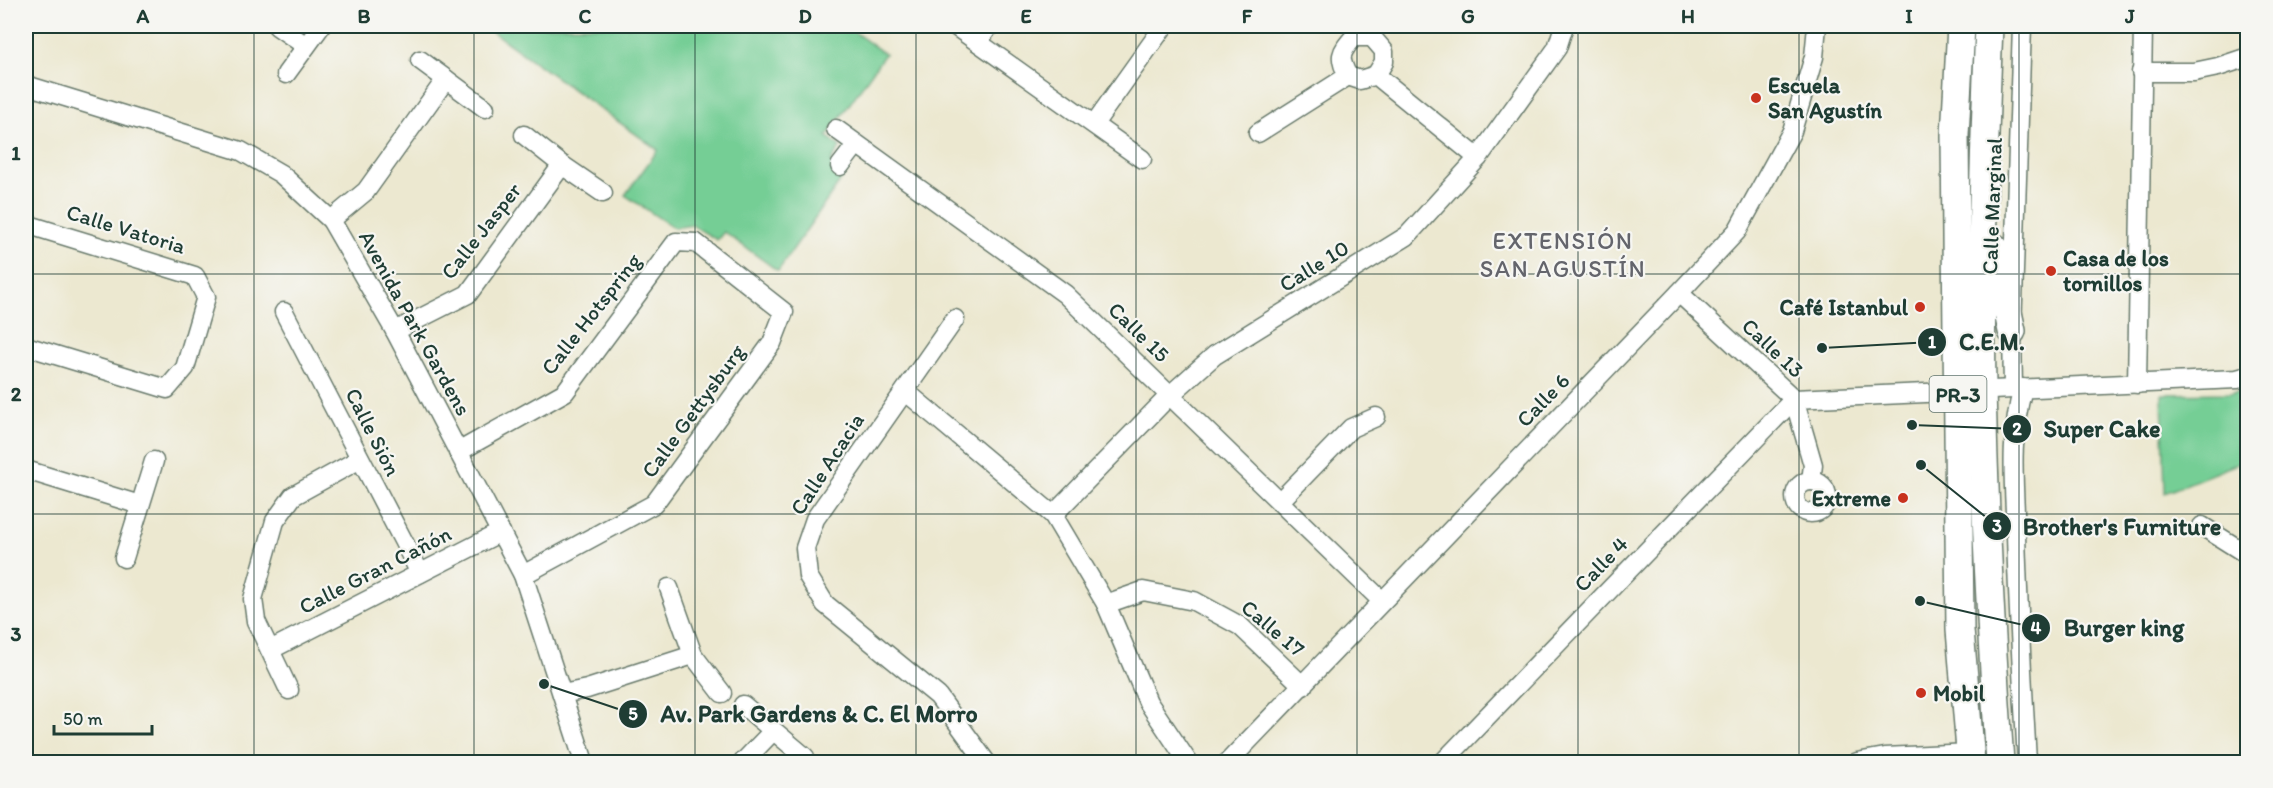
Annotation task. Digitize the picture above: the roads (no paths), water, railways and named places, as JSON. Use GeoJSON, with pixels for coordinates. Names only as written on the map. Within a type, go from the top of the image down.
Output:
{"type":"FeatureCollection","features":[{"type":"Feature","properties":{"kind":"highway","name":"PR-3"},"geometry":{"type":"LineString","coordinates":[[1960,26],[1956,135],[1970,390],[2000,762]]}},
{"type":"Feature","properties":{"kind":"highway","name":"PR-3"},"geometry":{"type":"LineString","coordinates":[[1971,758],[1960,630],[1970,390],[1983,208],[1989,26]]}},
{"type":"Feature","properties":{"kind":"highway"},"geometry":{"type":"LineString","coordinates":[[1983,208],[2012,331]]}},
{"type":"Feature","properties":{"kind":"street"},"geometry":{"type":"LineString","coordinates":[[277,26],[306,46]]}},
{"type":"Feature","properties":{"kind":"street"},"geometry":{"type":"LineString","coordinates":[[286,74],[321,26]]}},
{"type":"Feature","properties":{"kind":"street"},"geometry":{"type":"LineString","coordinates":[[955,26],[1142,159]]}},
{"type":"Feature","properties":{"kind":"street"},"geometry":{"type":"LineString","coordinates":[[978,42],[989,26]]}},
{"type":"Feature","properties":{"kind":"street"},"geometry":{"type":"LineString","coordinates":[[1094,124],[1164,26]]}},
{"type":"Feature","properties":{"kind":"street","name":"Calle 10"},"geometry":{"type":"LineString","coordinates":[[1053,515],[1170,395],[1215,355],[1407,237],[1478,158],[1557,48],[1564,26]]}},
{"type":"Feature","properties":{"kind":"street","name":"Calle 6"},"geometry":{"type":"LineString","coordinates":[[1228,762],[1737,231],[1792,131],[1814,57],[1817,26]]}},
{"type":"Feature","properties":{"kind":"street","name":"Calle Marginal"},"geometry":{"type":"LineString","coordinates":[[2022,26],[2012,331],[2018,388],[2013,449],[2027,762]]}},
{"type":"Feature","properties":{"kind":"street"},"geometry":{"type":"LineString","coordinates":[[2137,384],[2143,26]]}},
{"type":"Feature","properties":{"kind":"street"},"geometry":{"type":"LineString","coordinates":[[1354,37],[1372,37],[1384,51],[1384,62],[1376,75],[1360,80],[1348,76],[1341,64],[1342,51],[1354,37]]}},
{"type":"Feature","properties":{"kind":"street"},"geometry":{"type":"LineString","coordinates":[[2141,72],[2194,72],[2218,68],[2247,57]]}},
{"type":"Feature","properties":{"kind":"street"},"geometry":{"type":"LineString","coordinates":[[420,60],[485,108]]}},
{"type":"Feature","properties":{"kind":"street"},"geometry":{"type":"LineString","coordinates":[[1376,75],[1478,158]]}},
{"type":"Feature","properties":{"kind":"street"},"geometry":{"type":"LineString","coordinates":[[1258,133],[1348,76]]}},
{"type":"Feature","properties":{"kind":"street"},"geometry":{"type":"LineString","coordinates":[[331,220],[366,191],[446,79]]}},
{"type":"Feature","properties":{"kind":"street","name":"Avenida Park Gardens"},"geometry":{"type":"LineString","coordinates":[[26,85],[241,151],[281,174],[331,220],[395,332],[523,575],[584,762]]}},
{"type":"Feature","properties":{"kind":"street","name":"Calle 15"},"geometry":{"type":"LineString","coordinates":[[836,129],[1065,294],[1382,602]]}},
{"type":"Feature","properties":{"kind":"street"},"geometry":{"type":"LineString","coordinates":[[524,135],[603,193]]}},
{"type":"Feature","properties":{"kind":"street"},"geometry":{"type":"LineString","coordinates":[[840,166],[856,145]]}},
{"type":"Feature","properties":{"kind":"street","name":"Calle Jasper"},"geometry":{"type":"LineString","coordinates":[[395,332],[468,294],[562,165]]}},
{"type":"Feature","properties":{"kind":"street","name":"Calle Vatoria"},"geometry":{"type":"LineString","coordinates":[[26,224],[195,276],[206,297],[185,369],[167,389],[26,346]]}},
{"type":"Feature","properties":{"kind":"street","name":"Calle Hotspring"},"geometry":{"type":"LineString","coordinates":[[458,452],[565,392],[676,242],[696,243]]}},
{"type":"Feature","properties":{"kind":"street","name":"Calle Gettysburg"},"geometry":{"type":"LineString","coordinates":[[523,575],[654,504],[772,343],[784,312],[696,243]]}},
{"type":"Feature","properties":{"kind":"street","name":"Calle 13"},"geometry":{"type":"LineString","coordinates":[[1679,293],[1794,399],[2237,379],[2247,376]]}},
{"type":"Feature","properties":{"kind":"street","name":"Calle Sión"},"geometry":{"type":"LineString","coordinates":[[284,312],[420,573]]}},
{"type":"Feature","properties":{"kind":"street","name":"Calle Acacia"},"geometry":{"type":"LineString","coordinates":[[955,319],[815,519],[805,548],[808,576],[825,604],[938,696],[986,762]]}},
{"type":"Feature","properties":{"kind":"street"},"geometry":{"type":"LineString","coordinates":[[905,391],[1053,515],[1106,604],[1148,702],[1188,762]]}},
{"type":"Feature","properties":{"kind":"street"},"geometry":{"type":"LineString","coordinates":[[1794,399],[1813,465],[1811,481]]}},
{"type":"Feature","properties":{"kind":"street","name":"Calle 4"},"geometry":{"type":"LineString","coordinates":[[1443,762],[1794,399]]}},
{"type":"Feature","properties":{"kind":"street"},"geometry":{"type":"LineString","coordinates":[[1280,501],[1351,428],[1376,417]]}},
{"type":"Feature","properties":{"kind":"street"},"geometry":{"type":"LineString","coordinates":[[289,690],[256,621],[254,599],[275,521],[293,496],[360,459]]}},
{"type":"Feature","properties":{"kind":"street"},"geometry":{"type":"LineString","coordinates":[[124,558],[154,461]]}},
{"type":"Feature","properties":{"kind":"street"},"geometry":{"type":"LineString","coordinates":[[26,470],[140,506]]}},
{"type":"Feature","properties":{"kind":"street"},"geometry":{"type":"LineString","coordinates":[[2202,526],[2247,555]]}},
{"type":"Feature","properties":{"kind":"street","name":"Calle Gran Cañón"},"geometry":{"type":"LineString","coordinates":[[270,650],[501,532]]}},
{"type":"Feature","properties":{"kind":"street"},"geometry":{"type":"LineString","coordinates":[[669,588],[693,655],[722,693]]}},
{"type":"Feature","properties":{"kind":"street","name":"Calle 17"},"geometry":{"type":"LineString","coordinates":[[1106,604],[1143,591],[1194,601],[1240,626],[1303,686]]}},
{"type":"Feature","properties":{"kind":"street"},"geometry":{"type":"LineString","coordinates":[[562,694],[587,689],[693,655]]}},
{"type":"Feature","properties":{"kind":"street"},"geometry":{"type":"LineString","coordinates":[[742,705],[809,761]]}},
{"type":"Feature","properties":{"kind":"street"},"geometry":{"type":"LineString","coordinates":[[743,762],[773,731]]}},
{"type":"Feature","properties":{"kind":"street"},"geometry":{"type":"LineString","coordinates":[[1857,762],[1885,757],[1971,758]]}},
{"type":"Feature","properties":{"kind":"place","name":"Escuela San Agustín"},"geometry":{"type":"Point","coordinates":[1756,98]}},
{"type":"Feature","properties":{"kind":"place","name":"Casa de los tornillos"},"geometry":{"type":"Point","coordinates":[2051,271]}},
{"type":"Feature","properties":{"kind":"place","name":"Café Istanbul"},"geometry":{"type":"Point","coordinates":[1920,307]}},
{"type":"Feature","properties":{"kind":"place","name":"C.E.M."},"geometry":{"type":"Point","coordinates":[1822,348]}},
{"type":"Feature","properties":{"kind":"place","name":"Super Cake"},"geometry":{"type":"Point","coordinates":[1912,425]}},
{"type":"Feature","properties":{"kind":"place","name":"Brother's Furniture"},"geometry":{"type":"Point","coordinates":[1921,465]}},
{"type":"Feature","properties":{"kind":"place","name":"Extreme"},"geometry":{"type":"Point","coordinates":[1903,498]}},
{"type":"Feature","properties":{"kind":"place","name":"Burger king"},"geometry":{"type":"Point","coordinates":[1920,601]}},
{"type":"Feature","properties":{"kind":"place","name":"Av. Park Gardens & C. El Morro"},"geometry":{"type":"Point","coordinates":[544,684]}},
{"type":"Feature","properties":{"kind":"place","name":"Mobil"},"geometry":{"type":"Point","coordinates":[1921,693]}},
{"type":"Feature","properties":{"kind":"district","name":"EXTENSIÓN SAN AGUSTÍN"},"geometry":{"type":"Point","coordinates":[1563,254]}}]}
